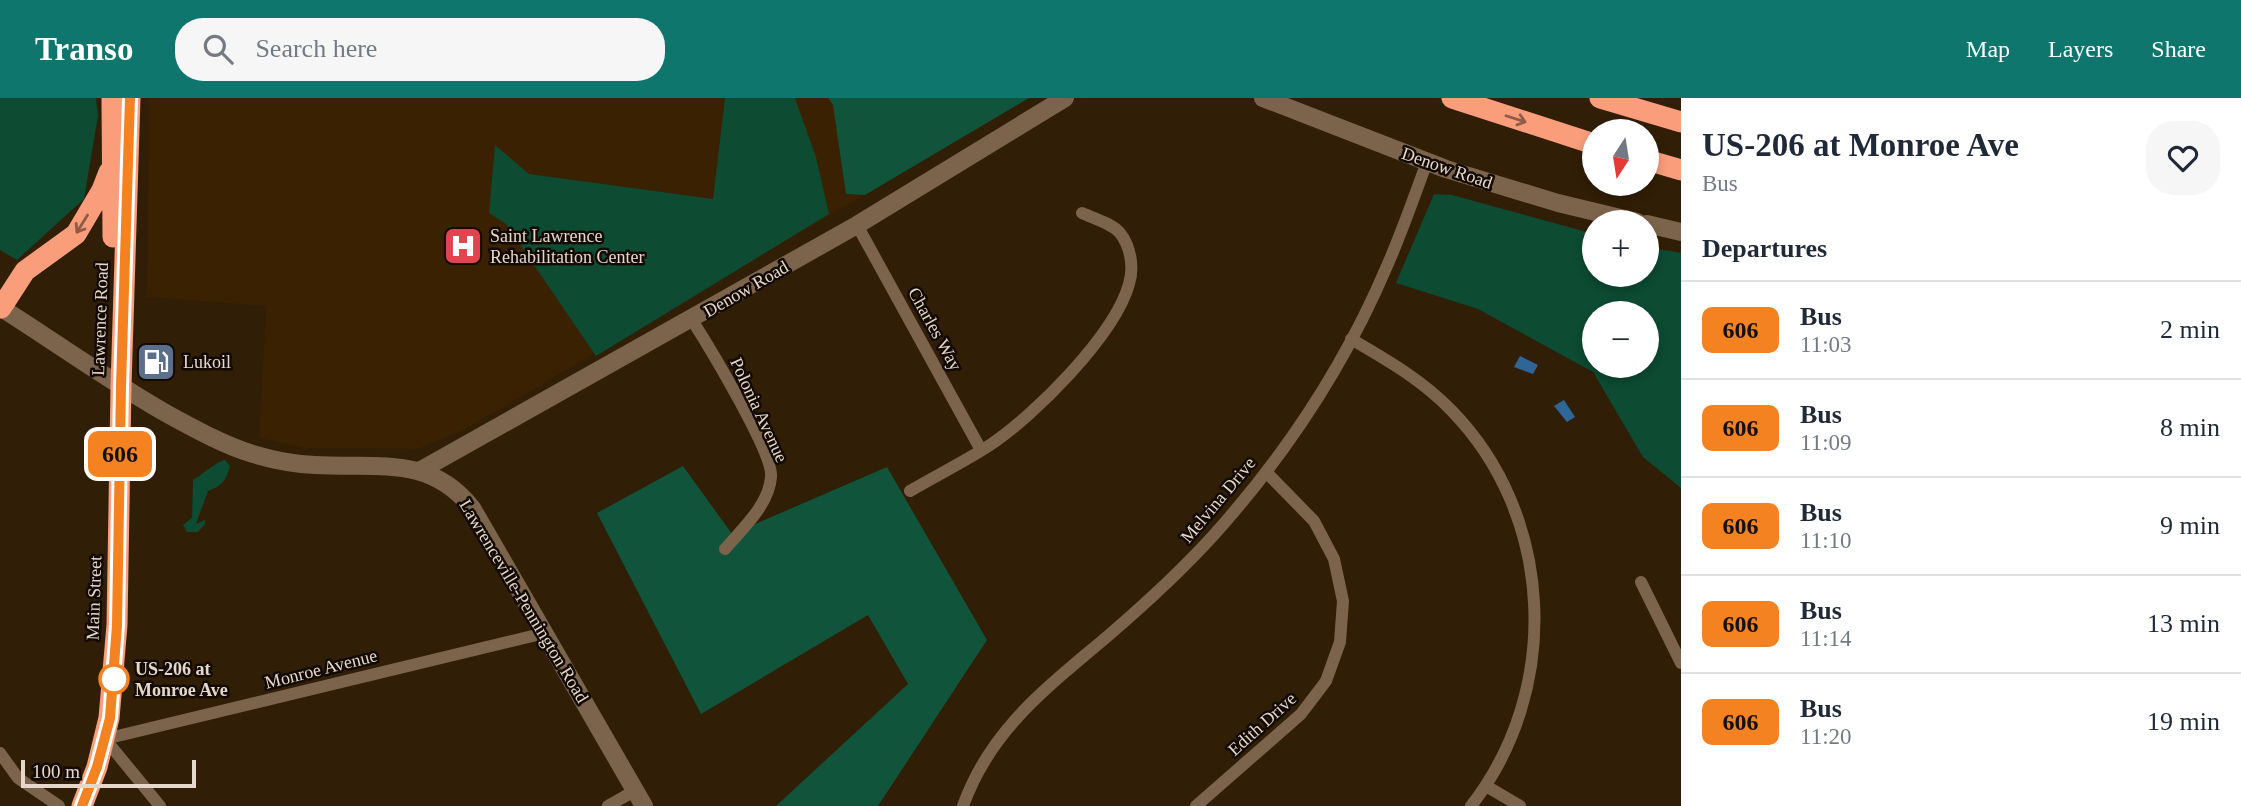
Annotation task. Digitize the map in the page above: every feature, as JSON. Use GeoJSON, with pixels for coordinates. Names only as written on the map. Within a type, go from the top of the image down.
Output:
{"type":"FeatureCollection","features":[{"type":"Feature","properties":{"kind":"highway","name":"Lawrence Road"},"geometry":{"type":"LineString","coordinates":[[112,98],[113,304],[121,386]]}},
{"type":"Feature","properties":{"kind":"highway","name":"Lawrence Road"},"geometry":{"type":"LineString","coordinates":[[121,386],[130,98]]}},
{"type":"Feature","properties":{"kind":"highway"},"geometry":{"type":"LineString","coordinates":[[1452,98],[1582,140]]}},
{"type":"Feature","properties":{"kind":"highway"},"geometry":{"type":"LineString","coordinates":[[1600,98],[1681,122]]}},
{"type":"Feature","properties":{"kind":"highway"},"geometry":{"type":"LineString","coordinates":[[0,281],[25,271],[76,234],[103,190],[112,163]]}},
{"type":"Feature","properties":{"kind":"highway"},"geometry":{"type":"LineString","coordinates":[[1659,164],[1681,170]]}},
{"type":"Feature","properties":{"kind":"highway"},"geometry":{"type":"LineString","coordinates":[[1,307],[25,271]]}},
{"type":"Feature","properties":{"kind":"highway","name":"Main Street"},"geometry":{"type":"LineString","coordinates":[[82,806],[105,739],[113,694],[117,625],[121,386]]}},
{"type":"Feature","properties":{"kind":"street","name":"Denow Road"},"geometry":{"type":"LineString","coordinates":[[421,470],[858,225],[1065,98]]}},
{"type":"Feature","properties":{"kind":"street","name":"Denow Road"},"geometry":{"type":"LineString","coordinates":[[1263,98],[1494,185],[1591,210]]}},
{"type":"Feature","properties":{"kind":"street","name":"Melvina Drive"},"geometry":{"type":"LineString","coordinates":[[963,806],[983,761],[1014,718],[1177,574],[1266,472],[1316,399],[1351,339],[1387,265],[1427,162]]}},
{"type":"Feature","properties":{"kind":"street"},"geometry":{"type":"LineString","coordinates":[[910,491],[981,450],[1021,422],[1071,373],[1095,343],[1126,294],[1131,267],[1125,242],[1118,230],[1082,213]]}},
{"type":"Feature","properties":{"kind":"street","name":"Charles Way"},"geometry":{"type":"LineString","coordinates":[[858,225],[981,450]]}},
{"type":"Feature","properties":{"kind":"street"},"geometry":{"type":"LineString","coordinates":[[1659,227],[1681,232]]}},
{"type":"Feature","properties":{"kind":"street","name":"Lawrenceville-Pennington Road"},"geometry":{"type":"LineString","coordinates":[[1,307],[121,386],[203,434],[251,454],[314,466],[405,467],[421,470],[450,485],[472,508],[640,798]]}},
{"type":"Feature","properties":{"kind":"street","name":"Polonia Avenue"},"geometry":{"type":"LineString","coordinates":[[692,320],[722,368],[771,468],[768,491],[754,514],[725,548]]}},
{"type":"Feature","properties":{"kind":"street"},"geometry":{"type":"LineString","coordinates":[[1351,339],[1418,381],[1469,430],[1503,484],[1526,543],[1535,600],[1533,659],[1513,735],[1486,786],[1471,806]]}},
{"type":"Feature","properties":{"kind":"street","name":"Edith Drive"},"geometry":{"type":"LineString","coordinates":[[1196,806],[1301,714],[1325,681],[1340,642],[1343,601],[1334,559],[1314,522],[1266,472]]}},
{"type":"Feature","properties":{"kind":"street"},"geometry":{"type":"LineString","coordinates":[[1641,582],[1681,663]]}},
{"type":"Feature","properties":{"kind":"street","name":"Monroe Avenue"},"geometry":{"type":"LineString","coordinates":[[105,739],[545,633]]}},
{"type":"Feature","properties":{"kind":"street"},"geometry":{"type":"LineString","coordinates":[[105,739],[160,806]]}},
{"type":"Feature","properties":{"kind":"street"},"geometry":{"type":"LineString","coordinates":[[0,753],[18,778],[59,806]]}},
{"type":"Feature","properties":{"kind":"street"},"geometry":{"type":"LineString","coordinates":[[1486,786],[1520,806]]}},
{"type":"Feature","properties":{"kind":"street"},"geometry":{"type":"LineString","coordinates":[[608,806],[640,798]]}},
{"type":"Feature","properties":{"kind":"shaded area","name":"Saint Lawrence Rehabilitation Center"},"geometry":{"type":"Polygon","coordinates":[[[149,98],[1029,98],[471,426],[419,449],[306,448],[259,438],[266,306],[147,297],[149,98]]]}},
{"type":"Feature","properties":{"kind":"green space"},"geometry":{"type":"Polygon","coordinates":[[[0,98],[96,98],[98,116],[84,199],[17,260],[0,250],[0,98]]]}},
{"type":"Feature","properties":{"kind":"green space"},"geometry":{"type":"Polygon","coordinates":[[[725,98],[795,98],[816,157],[829,214],[596,356],[506,224],[489,213],[495,145],[529,174],[713,199],[725,98]]]}},
{"type":"Feature","properties":{"kind":"green space"},"geometry":{"type":"Polygon","coordinates":[[[828,98],[1029,98],[865,195],[846,194],[833,105],[828,98]]]}},
{"type":"Feature","properties":{"kind":"green space"},"geometry":{"type":"Polygon","coordinates":[[[1434,194],[1452,195],[1582,231],[1582,287],[1659,287],[1659,249],[1681,253],[1681,488],[1643,457],[1597,378],[1659,378],[1659,301],[1582,301],[1582,366],[1478,309],[1396,283],[1434,194]]]}},
{"type":"Feature","properties":{"kind":"green space"},"geometry":{"type":"Polygon","coordinates":[[[225,460],[230,466],[227,476],[220,485],[208,491],[196,524],[205,520],[205,524],[198,532],[187,532],[183,525],[192,518],[193,480],[225,460]]]}},
{"type":"Feature","properties":{"kind":"green space"},"geometry":{"type":"Polygon","coordinates":[[[683,466],[732,534],[887,467],[987,640],[878,806],[776,806],[908,684],[868,615],[701,714],[597,513],[683,466]]]}},
{"type":"Feature","properties":{"kind":"water"},"geometry":{"type":"Polygon","coordinates":[[[1520,356],[1538,365],[1533,374],[1514,367],[1520,356]]]}},
{"type":"Feature","properties":{"kind":"water"},"geometry":{"type":"Polygon","coordinates":[[[1564,400],[1575,417],[1567,422],[1554,406],[1564,400]]]}},
{"type":"Feature","properties":{"kind":"bus line","name":"606"},"geometry":{"type":"LineString","coordinates":[[82,806],[105,739],[113,694],[130,98]]}},
{"type":"Feature","properties":{"kind":"place","name":"Saint Lawrence Rehabilitation Center"},"geometry":{"type":"Point","coordinates":[463,246]}},
{"type":"Feature","properties":{"kind":"place","name":"Lukoil"},"geometry":{"type":"Point","coordinates":[156,362]}},
{"type":"Feature","properties":{"kind":"place","name":"US-206 at Monroe Ave"},"geometry":{"type":"Point","coordinates":[114,679]}}]}
